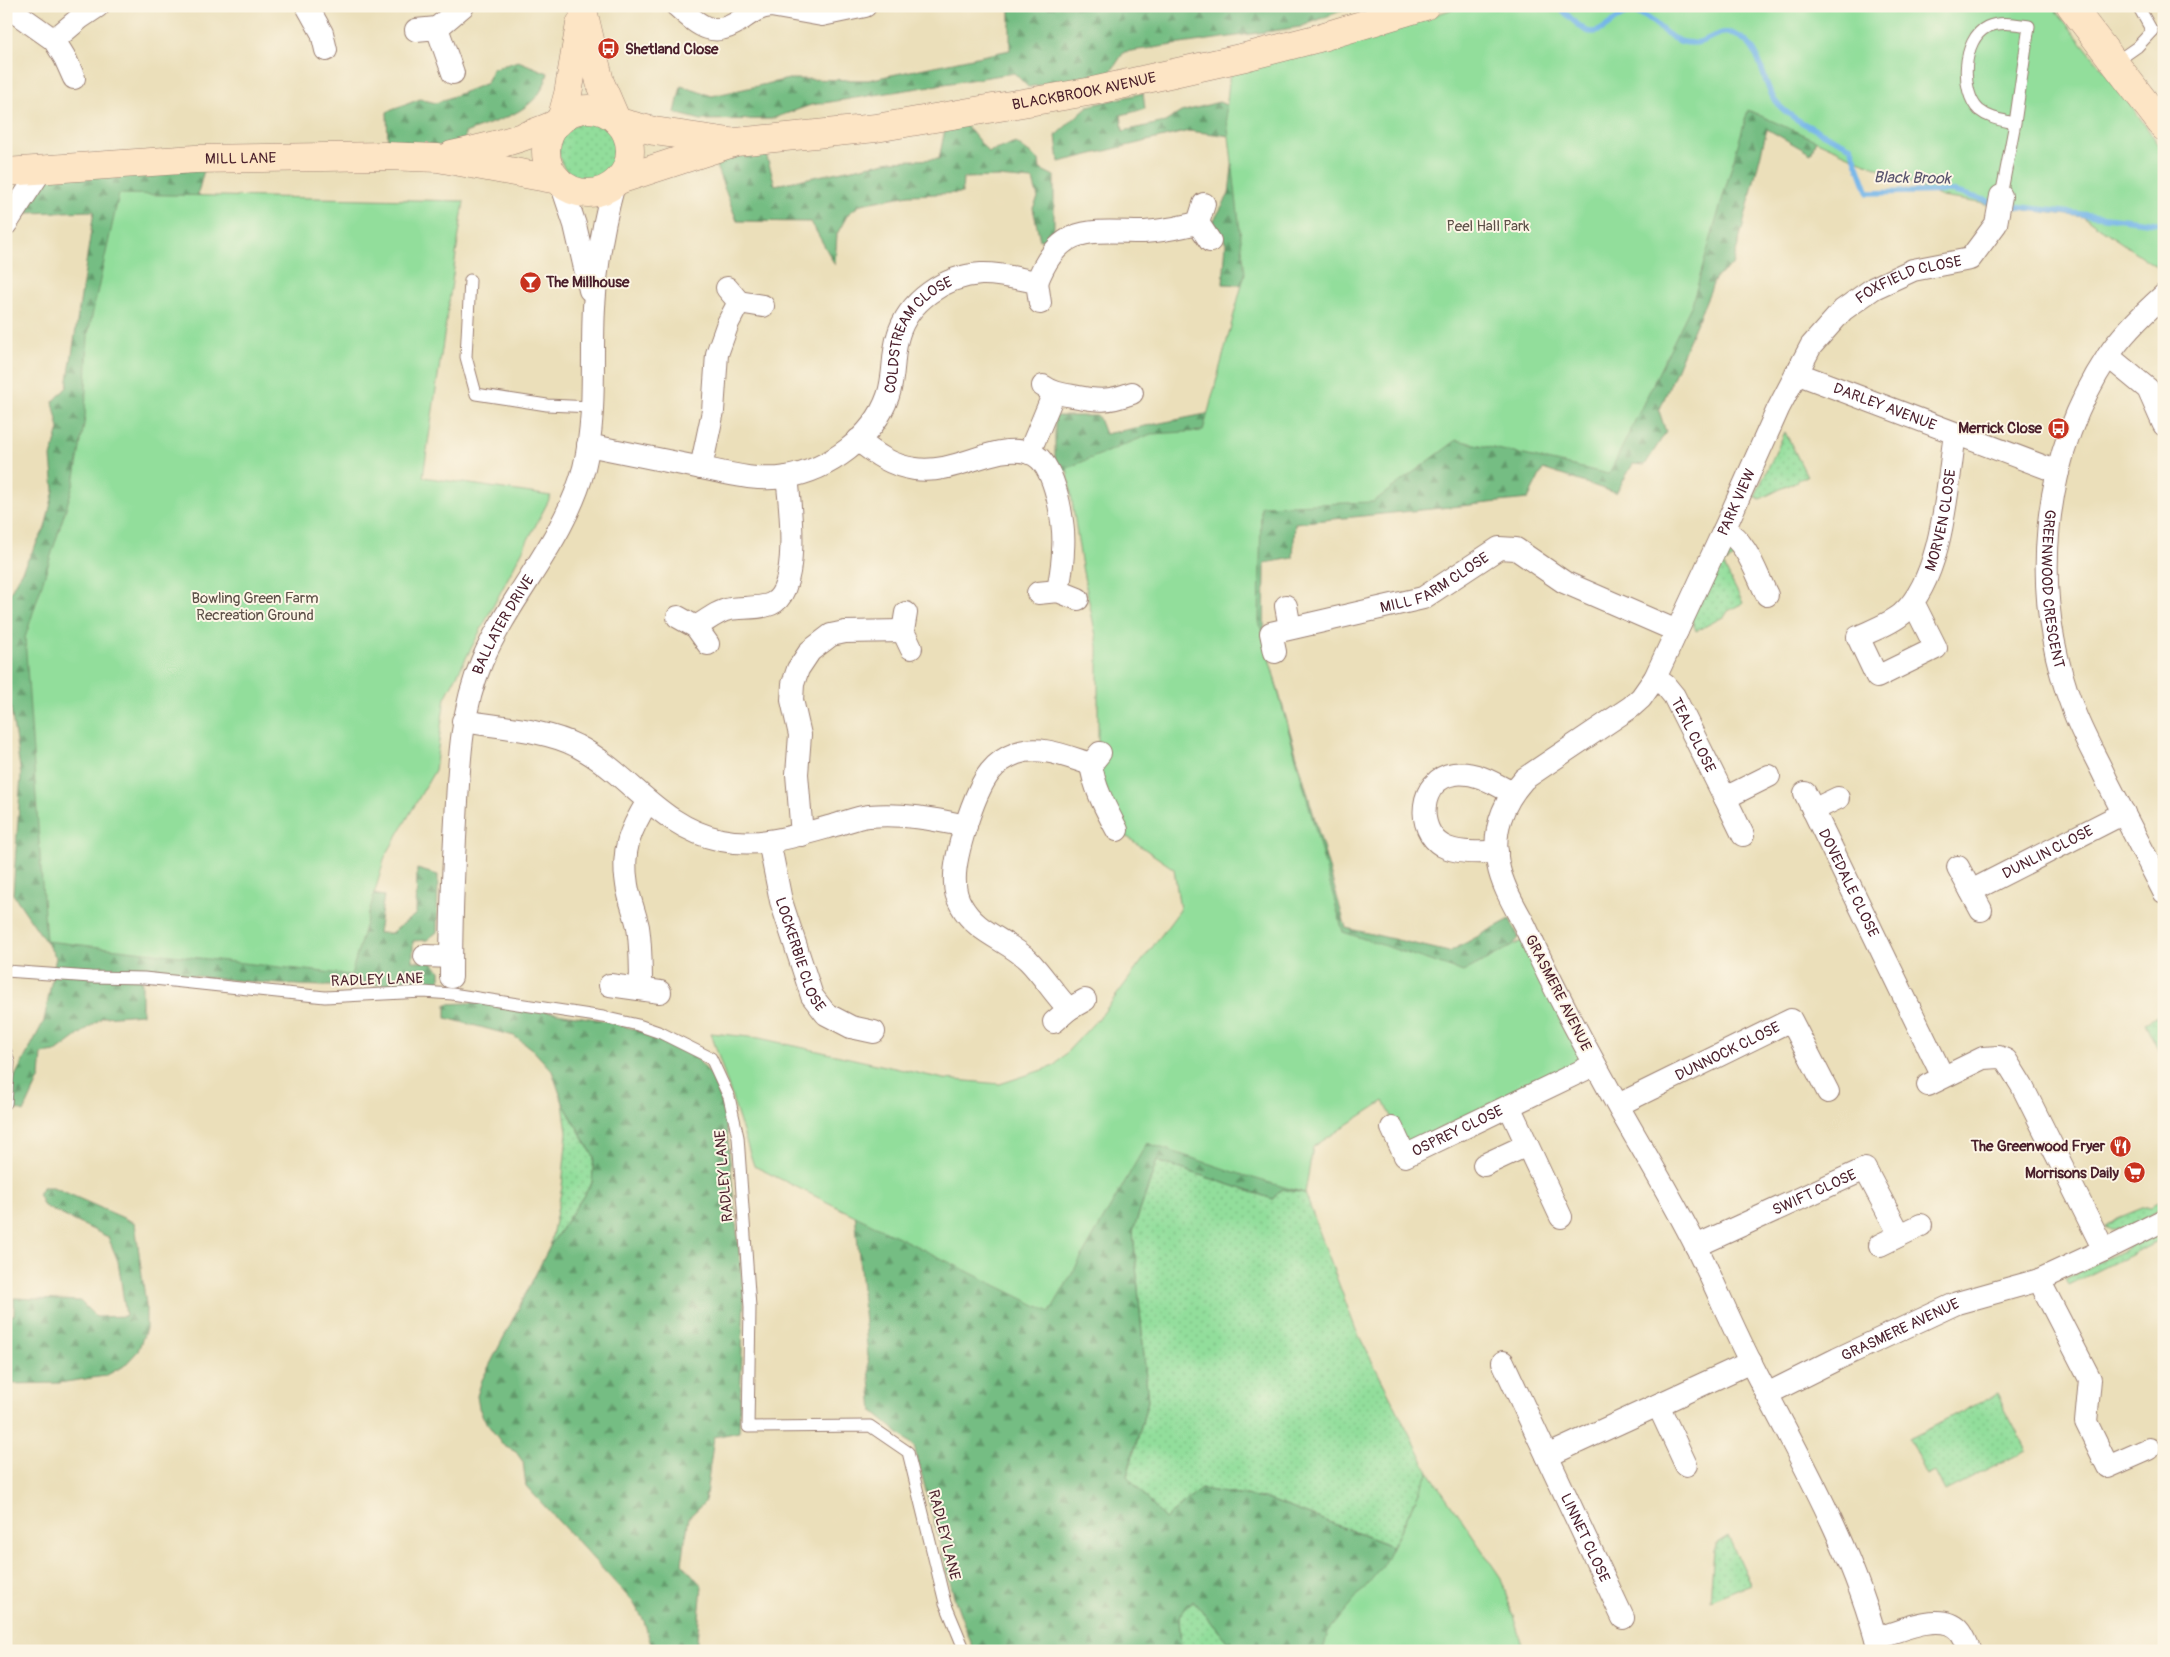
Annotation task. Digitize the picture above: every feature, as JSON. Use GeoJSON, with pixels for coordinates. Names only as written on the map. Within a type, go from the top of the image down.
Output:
{"type":"FeatureCollection","features":[{"type":"Feature","properties":{"kind":"street"},"geometry":{"type":"LineString","coordinates":[[6,6],[54,40],[74,78]]}},
{"type":"Feature","properties":{"kind":"street"},"geometry":{"type":"LineString","coordinates":[[54,40],[80,18],[98,6]]}},
{"type":"Feature","properties":{"kind":"street"},"geometry":{"type":"LineString","coordinates":[[307,6],[322,33],[326,50]]}},
{"type":"Feature","properties":{"kind":"street"},"geometry":{"type":"LineString","coordinates":[[453,73],[426,29],[463,6]]}},
{"type":"Feature","properties":{"kind":"street"},"geometry":{"type":"LineString","coordinates":[[676,6],[703,27],[717,30],[730,27],[753,11],[771,6],[822,16],[857,7]]}},
{"type":"Feature","properties":{"kind":"street","name":"BLACKBROOK AVENUE"},"geometry":{"type":"LineString","coordinates":[[617,182],[736,142],[876,128],[1059,98],[1245,57],[1425,6]]}},
{"type":"Feature","properties":{"kind":"street"},"geometry":{"type":"LineString","coordinates":[[2071,6],[2164,127]]}},
{"type":"Feature","properties":{"kind":"street"},"geometry":{"type":"LineString","coordinates":[[582,8],[600,82],[617,121],[626,133],[630,145],[630,158],[626,170],[617,182],[593,193],[576,191],[560,182],[551,170],[547,158],[550,134],[559,122],[571,113],[582,110],[606,113],[617,121]]}},
{"type":"Feature","properties":{"kind":"street"},"geometry":{"type":"LineString","coordinates":[[559,122],[568,94],[582,8]]}},
{"type":"Feature","properties":{"kind":"street","name":"BLACKBROOK AVENUE"},"geometry":{"type":"LineString","coordinates":[[617,121],[654,131],[736,142]]}},
{"type":"Feature","properties":{"kind":"street","name":"MILL LANE"},"geometry":{"type":"LineString","coordinates":[[438,158],[504,144],[531,136],[559,122]]}},
{"type":"Feature","properties":{"kind":"street","name":"MILL LANE"},"geometry":{"type":"LineString","coordinates":[[6,172],[253,158],[385,156],[438,158],[560,182]]}},
{"type":"Feature","properties":{"kind":"street"},"geometry":{"type":"LineString","coordinates":[[6,224],[42,169]]}},
{"type":"Feature","properties":{"kind":"street","name":"BALLATER DRIVE"},"geometry":{"type":"LineString","coordinates":[[560,182],[579,240],[594,305]]}},
{"type":"Feature","properties":{"kind":"street","name":"BALLATER DRIVE"},"geometry":{"type":"LineString","coordinates":[[425,956],[451,967],[456,811],[463,721],[473,685],[494,636],[551,546],[566,517],[584,468],[592,406],[594,305],[601,242],[617,182]]}},
{"type":"Feature","properties":{"kind":"street","name":"FOXFIELD CLOSE"},"geometry":{"type":"LineString","coordinates":[[1796,373],[1811,346],[1843,310],[1874,288],[1913,270],[1970,259],[1996,224],[2001,196]]}},
{"type":"Feature","properties":{"kind":"street","name":"COLDSTREAM CLOSE"},"geometry":{"type":"LineString","coordinates":[[588,445],[755,478],[787,477],[816,468],[842,453],[876,421],[883,408],[892,379],[898,335],[904,320],[924,296],[953,280],[975,275],[996,274],[1038,293],[1042,268],[1057,248],[1076,235],[1103,230],[1142,232],[1204,223]]}},
{"type":"Feature","properties":{"kind":"street"},"geometry":{"type":"LineString","coordinates":[[700,468],[713,411],[717,354],[728,323],[733,295],[763,306]]}},
{"type":"Feature","properties":{"kind":"street","name":"GREENWOOD CRESCENT"},"geometry":{"type":"LineString","coordinates":[[2164,295],[2142,315],[2108,356],[2088,394],[2070,432],[2058,472],[2047,541],[2047,594],[2050,622],[2059,667],[2073,710],[2124,813],[2158,867],[2164,892]]}},
{"type":"Feature","properties":{"kind":"street"},"geometry":{"type":"LineString","coordinates":[[2108,356],[2148,390],[2164,425]]}},
{"type":"Feature","properties":{"kind":"street","name":"DARLEY AVENUE"},"geometry":{"type":"LineString","coordinates":[[1796,373],[2058,472]]}},
{"type":"Feature","properties":{"kind":"street","name":"PARK VIEW"},"geometry":{"type":"LineString","coordinates":[[1677,631],[1796,373]]}},
{"type":"Feature","properties":{"kind":"street"},"geometry":{"type":"LineString","coordinates":[[1028,453],[1048,390],[1101,401],[1115,399],[1132,393]]}},
{"type":"Feature","properties":{"kind":"street","name":"MORVEN CLOSE"},"geometry":{"type":"LineString","coordinates":[[1913,602],[1924,582],[1938,543],[1955,434]]}},
{"type":"Feature","properties":{"kind":"street"},"geometry":{"type":"LineString","coordinates":[[858,440],[889,462],[916,469],[945,468],[1001,452],[1015,451],[1028,453],[1039,459],[1046,469],[1058,504],[1064,550],[1058,595]]}},
{"type":"Feature","properties":{"kind":"street"},"geometry":{"type":"LineString","coordinates":[[694,629],[727,610],[771,604],[784,592],[791,554],[790,502],[787,477]]}},
{"type":"Feature","properties":{"kind":"street"},"geometry":{"type":"LineString","coordinates":[[1724,530],[1734,536],[1743,548],[1767,595]]}},
{"type":"Feature","properties":{"kind":"street","name":"MILL FARM CLOSE"},"geometry":{"type":"LineString","coordinates":[[1276,652],[1271,633],[1288,617],[1423,598],[1498,548],[1516,549],[1564,582],[1677,631]]}},
{"type":"Feature","properties":{"kind":"street"},"geometry":{"type":"LineString","coordinates":[[802,835],[796,774],[800,735],[792,700],[793,684],[798,669],[810,651],[831,635],[845,632],[907,631]]}},
{"type":"Feature","properties":{"kind":"street","name":"GRASMERE AVENUE"},"geometry":{"type":"LineString","coordinates":[[1677,631],[1655,678],[1641,698],[1631,707],[1524,779],[1512,793],[1499,820],[1496,840],[1498,865],[1506,886],[1594,1065],[1696,1246],[1750,1362],[1843,1544],[1877,1644]]}},
{"type":"Feature","properties":{"kind":"street","name":"TEAL CLOSE"},"geometry":{"type":"LineString","coordinates":[[1655,678],[1665,685],[1674,696],[1743,835]]}},
{"type":"Feature","properties":{"kind":"street"},"geometry":{"type":"LineString","coordinates":[[463,721],[539,734],[576,745],[606,766],[679,825],[697,834],[735,843],[769,841],[802,835],[867,816],[913,815],[966,826]]}},
{"type":"Feature","properties":{"kind":"street"},"geometry":{"type":"LineString","coordinates":[[1069,1010],[1053,993],[1027,959],[981,929],[962,906],[956,894],[955,881],[966,826],[981,785],[989,773],[1008,757],[1031,750],[1043,750],[1095,758],[1093,777],[1101,800],[1117,830]]}},
{"type":"Feature","properties":{"kind":"street"},"geometry":{"type":"LineString","coordinates":[[1497,852],[1456,850],[1445,847],[1436,841],[1425,823],[1425,803],[1434,785],[1442,778],[1452,774],[1474,775],[1512,793]]}},
{"type":"Feature","properties":{"kind":"street"},"geometry":{"type":"LineString","coordinates":[[1725,798],[1769,776]]}},
{"type":"Feature","properties":{"kind":"street","name":"DOVEDALE CLOSE"},"geometry":{"type":"LineString","coordinates":[[1838,798],[1809,801],[1877,960],[1935,1081],[1983,1058],[1999,1057],[2006,1060],[2018,1079],[2104,1250]]}},
{"type":"Feature","properties":{"kind":"street"},"geometry":{"type":"LineString","coordinates":[[610,985],[651,991],[641,955],[638,926],[627,886],[626,847],[629,835],[648,801]]}},
{"type":"Feature","properties":{"kind":"street","name":"DUNLIN CLOSE"},"geometry":{"type":"LineString","coordinates":[[1958,867],[1976,901],[2124,813]]}},
{"type":"Feature","properties":{"kind":"street","name":"LOCKERBIE CLOSE"},"geometry":{"type":"LineString","coordinates":[[769,841],[781,902],[812,996],[826,1014],[851,1027],[874,1032]]}},
{"type":"Feature","properties":{"kind":"street","name":"DUNNOCK CLOSE"},"geometry":{"type":"LineString","coordinates":[[1618,1106],[1791,1020],[1828,1092]]}},
{"type":"Feature","properties":{"kind":"street","name":"OSPREY CLOSE"},"geometry":{"type":"LineString","coordinates":[[1392,1128],[1405,1156],[1594,1065]]}},
{"type":"Feature","properties":{"kind":"street","name":"OSPREY CLOSE"},"geometry":{"type":"LineString","coordinates":[[1509,1106],[1561,1217]]}},
{"type":"Feature","properties":{"kind":"street"},"geometry":{"type":"LineString","coordinates":[[1484,1165],[1527,1145]]}},
{"type":"Feature","properties":{"kind":"street","name":"SWIFT CLOSE"},"geometry":{"type":"LineString","coordinates":[[1696,1246],[1865,1169],[1900,1235]]}},
{"type":"Feature","properties":{"kind":"street","name":"GRASMERE AVENUE"},"geometry":{"type":"LineString","coordinates":[[1767,1394],[1836,1359],[1956,1303],[2039,1280],[2164,1220]]}},
{"type":"Feature","properties":{"kind":"street"},"geometry":{"type":"LineString","coordinates":[[1880,1245],[1920,1225]]}},
{"type":"Feature","properties":{"kind":"street"},"geometry":{"type":"LineString","coordinates":[[2039,1280],[2090,1379],[2086,1422],[2108,1467],[2142,1458]]}},
{"type":"Feature","properties":{"kind":"street","name":"LINNET CLOSE"},"geometry":{"type":"LineString","coordinates":[[1503,1362],[1622,1618]]}},
{"type":"Feature","properties":{"kind":"street"},"geometry":{"type":"LineString","coordinates":[[1547,1456],[1750,1362]]}},
{"type":"Feature","properties":{"kind":"street"},"geometry":{"type":"LineString","coordinates":[[1658,1405],[1686,1465]]}},
{"type":"Feature","properties":{"kind":"street"},"geometry":{"type":"LineString","coordinates":[[1877,1644],[1939,1621],[1954,1626],[1961,1632],[1970,1651]]}},
{"type":"Feature","properties":{"kind":"lane"},"geometry":{"type":"LineString","coordinates":[[2114,63],[2137,47],[2152,31],[2138,6]]}},
{"type":"Feature","properties":{"kind":"lane","name":"FOXFIELD CLOSE"},"geometry":{"type":"LineString","coordinates":[[2001,196],[2015,122],[2029,26],[1996,24],[1985,28],[1975,38],[1968,52],[1966,83],[1969,97],[1979,110],[1992,118],[2015,122]]}},
{"type":"Feature","properties":{"kind":"lane"},"geometry":{"type":"LineString","coordinates":[[470,280],[466,357],[467,368],[476,394],[547,405],[592,406]]}},
{"type":"Feature","properties":{"kind":"lane","name":"RADLEY LANE"},"geometry":{"type":"LineString","coordinates":[[6,971],[91,977],[144,978],[325,996],[424,992],[452,994],[603,1017],[638,1025],[661,1033],[711,1058],[729,1097],[738,1137],[750,1307],[748,1427],[870,1426],[908,1452],[945,1603],[965,1651]]}},
{"type":"Feature","properties":{"kind":"lane"},"geometry":{"type":"LineString","coordinates":[[6,1052],[9,1063],[6,1103]]}},
{"type":"Feature","properties":{"kind":"green space"},"geometry":{"type":"Polygon","coordinates":[[[1010,6],[1363,6],[1351,7],[1300,27],[1124,52],[1110,73],[1028,87],[1014,73],[811,105],[771,119],[701,120],[675,113],[681,86],[712,96],[789,79],[868,80],[1010,50],[1010,6]]]}},
{"type":"Feature","properties":{"kind":"green space","name":"Peel Hall Park"},"geometry":{"type":"Polygon","coordinates":[[[1462,6],[2052,6],[2123,94],[2164,152],[2164,272],[2084,217],[1942,197],[1748,110],[1692,304],[1609,474],[1457,440],[1373,502],[1261,506],[1259,621],[1343,932],[1463,972],[1529,937],[1587,1052],[1575,1063],[1406,1145],[1384,1101],[1313,1147],[1305,1193],[1246,1176],[1147,1143],[1050,1312],[754,1166],[711,1033],[759,1038],[944,1079],[1000,1084],[1054,1066],[1104,1012],[1180,910],[1174,869],[1120,832],[1098,787],[1098,646],[1082,567],[1067,468],[1151,434],[1203,431],[1245,273],[1226,111],[1230,71],[1383,32],[1462,6]]]}},
{"type":"Feature","properties":{"kind":"green space"},"geometry":{"type":"Polygon","coordinates":[[[518,61],[548,73],[536,97],[527,106],[516,113],[465,133],[464,147],[388,146],[387,112],[420,99],[436,103],[487,83],[492,69],[518,61]]]}},
{"type":"Feature","properties":{"kind":"green space"},"geometry":{"type":"Polygon","coordinates":[[[1707,82],[1818,133],[1811,154],[1767,129],[1733,265],[1716,277],[1659,411],[1666,432],[1645,465],[1633,464],[1616,493],[1543,469],[1528,499],[1295,523],[1293,558],[1265,563],[1264,641],[1346,928],[1449,952],[1510,919],[1519,938],[1497,962],[1454,1021],[1300,1149],[1305,1193],[1281,1189],[1273,1199],[1157,1161],[1133,1231],[1148,1401],[1127,1476],[1165,1519],[1201,1489],[1270,1500],[1392,1546],[1351,1651],[1235,1651],[1193,1600],[1179,1616],[1181,1651],[974,1651],[955,1600],[914,1446],[873,1412],[852,1179],[1052,1194],[1184,913],[1095,468],[1055,472],[1055,416],[1098,416],[1105,434],[1231,409],[1707,82]]]}},
{"type":"Feature","properties":{"kind":"green space"},"geometry":{"type":"Polygon","coordinates":[[[1143,93],[1145,109],[1121,115],[1123,131],[1165,122],[1181,112],[1219,102],[1236,109],[1270,286],[1223,284],[1226,243],[1213,222],[1229,194],[1234,150],[1231,136],[1189,131],[1059,162],[1056,135],[1088,106],[1143,93]]]}},
{"type":"Feature","properties":{"kind":"green space"},"geometry":{"type":"Polygon","coordinates":[[[588,122],[599,124],[609,130],[615,140],[617,151],[615,162],[609,172],[599,178],[588,180],[577,178],[567,172],[561,162],[559,151],[561,140],[567,130],[577,124],[588,122]]]}},
{"type":"Feature","properties":{"kind":"green space"},"geometry":{"type":"Polygon","coordinates":[[[966,125],[988,152],[1016,143],[1039,160],[1040,169],[1054,176],[1054,240],[1040,240],[1033,208],[1038,198],[1033,180],[998,177],[963,178],[962,193],[909,195],[861,204],[848,214],[837,234],[835,265],[811,222],[737,221],[714,161],[765,150],[775,185],[891,161],[939,159],[945,129],[966,125]]]}},
{"type":"Feature","properties":{"kind":"green space"},"geometry":{"type":"Polygon","coordinates":[[[205,166],[196,201],[363,892],[384,896],[378,933],[391,933],[416,914],[417,869],[438,875],[437,932],[427,940],[413,941],[413,961],[432,962],[440,971],[440,984],[301,985],[251,982],[127,969],[142,980],[142,1014],[103,1017],[56,1052],[42,1054],[40,1077],[24,1112],[13,1108],[12,1082],[44,1021],[56,957],[13,894],[21,775],[8,689],[7,598],[45,528],[54,490],[51,457],[59,429],[53,402],[67,387],[94,211],[26,213],[33,176],[205,166]]]}},
{"type":"Feature","properties":{"kind":"green space","name":"Bowling Green Farm Recreation Ground"},"geometry":{"type":"Polygon","coordinates":[[[119,194],[464,201],[423,477],[551,496],[445,698],[435,770],[385,857],[351,975],[46,941],[25,638],[74,483],[85,418],[88,334],[119,194]]]}},
{"type":"Feature","properties":{"kind":"green space"},"geometry":{"type":"Polygon","coordinates":[[[1785,432],[1807,476],[1760,499],[1755,496],[1785,432]]]}},
{"type":"Feature","properties":{"kind":"green space"},"geometry":{"type":"Polygon","coordinates":[[[1727,546],[1740,555],[1723,564],[1743,603],[1728,611],[1725,616],[1696,631],[1691,618],[1727,546]]]}},
{"type":"Feature","properties":{"kind":"green space"},"geometry":{"type":"Polygon","coordinates":[[[486,1002],[602,1020],[658,1036],[693,1054],[713,1077],[725,1112],[744,1300],[739,1432],[714,1437],[705,1502],[689,1517],[682,1563],[702,1586],[696,1651],[653,1651],[644,1621],[633,1602],[526,1486],[523,1462],[516,1452],[504,1446],[485,1421],[479,1408],[477,1396],[482,1380],[550,1246],[592,1183],[594,1157],[563,1103],[552,1071],[533,1050],[514,1036],[446,1018],[446,1004],[486,1002]]]}},
{"type":"Feature","properties":{"kind":"green space"},"geometry":{"type":"Polygon","coordinates":[[[2160,1015],[2164,1024],[2164,1048],[2159,1051],[2145,1023],[2160,1015]]]}},
{"type":"Feature","properties":{"kind":"green space"},"geometry":{"type":"Polygon","coordinates":[[[563,1103],[594,1157],[592,1183],[550,1246],[562,1187],[567,1132],[563,1103]]]}},
{"type":"Feature","properties":{"kind":"green space"},"geometry":{"type":"Polygon","coordinates":[[[1157,1161],[1273,1199],[1281,1189],[1305,1193],[1356,1330],[1429,1472],[1392,1546],[1270,1500],[1201,1489],[1165,1519],[1127,1477],[1148,1401],[1133,1231],[1157,1161]]]}},
{"type":"Feature","properties":{"kind":"green space"},"geometry":{"type":"Polygon","coordinates":[[[43,1187],[53,1187],[135,1223],[146,1305],[146,1329],[138,1351],[124,1366],[105,1376],[59,1383],[6,1384],[6,1315],[14,1315],[14,1298],[80,1301],[96,1317],[126,1316],[118,1261],[108,1237],[44,1206],[38,1194],[43,1187]]]}},
{"type":"Feature","properties":{"kind":"green space"},"geometry":{"type":"Polygon","coordinates":[[[2157,1201],[2164,1203],[2153,1213],[2128,1227],[2111,1229],[2105,1227],[2118,1218],[2145,1207],[2150,1207],[2157,1201]]]}},
{"type":"Feature","properties":{"kind":"green space"},"geometry":{"type":"Polygon","coordinates":[[[2164,1230],[2164,1238],[2069,1285],[2066,1278],[2164,1230]]]}},
{"type":"Feature","properties":{"kind":"green space"},"geometry":{"type":"Polygon","coordinates":[[[1997,1394],[2026,1450],[1945,1491],[1935,1471],[1927,1475],[1909,1439],[1997,1394]]]}},
{"type":"Feature","properties":{"kind":"green space"},"geometry":{"type":"Polygon","coordinates":[[[1429,1472],[1501,1578],[1524,1651],[1323,1651],[1328,1632],[1382,1567],[1429,1472]]]}},
{"type":"Feature","properties":{"kind":"green space"},"geometry":{"type":"Polygon","coordinates":[[[1728,1536],[1750,1584],[1710,1600],[1714,1550],[1717,1543],[1728,1536]]]}},
{"type":"Feature","properties":{"kind":"green space"},"geometry":{"type":"Polygon","coordinates":[[[1193,1600],[1235,1651],[1181,1651],[1179,1616],[1193,1600]]]}},
{"type":"Feature","properties":{"kind":"waterway","name":"Black Brook"},"geometry":{"type":"LineString","coordinates":[[1558,6],[1580,27],[1593,32],[1605,28],[1621,16],[1634,13],[1649,19],[1667,34],[1683,42],[1704,41],[1724,33],[1736,35],[1745,40],[1752,48],[1757,56],[1771,94],[1783,109],[1801,122],[1851,147],[1868,193],[1952,191],[1995,203]]}},
{"type":"Feature","properties":{"kind":"waterway","name":"Black Brook"},"geometry":{"type":"LineString","coordinates":[[2005,205],[2164,224]]}},
{"type":"Feature","properties":{"kind":"place","name":"Shetland Close"},"geometry":{"type":"Point","coordinates":[609,49]}},
{"type":"Feature","properties":{"kind":"place","name":"The Millhouse"},"geometry":{"type":"Point","coordinates":[530,282]}},
{"type":"Feature","properties":{"kind":"place","name":"Merrick Close"},"geometry":{"type":"Point","coordinates":[2058,428]}},
{"type":"Feature","properties":{"kind":"place","name":"The Greenwood Fryer"},"geometry":{"type":"Point","coordinates":[2121,1146]}},
{"type":"Feature","properties":{"kind":"place","name":"Morrisons Daily"},"geometry":{"type":"Point","coordinates":[2135,1173]}}]}
